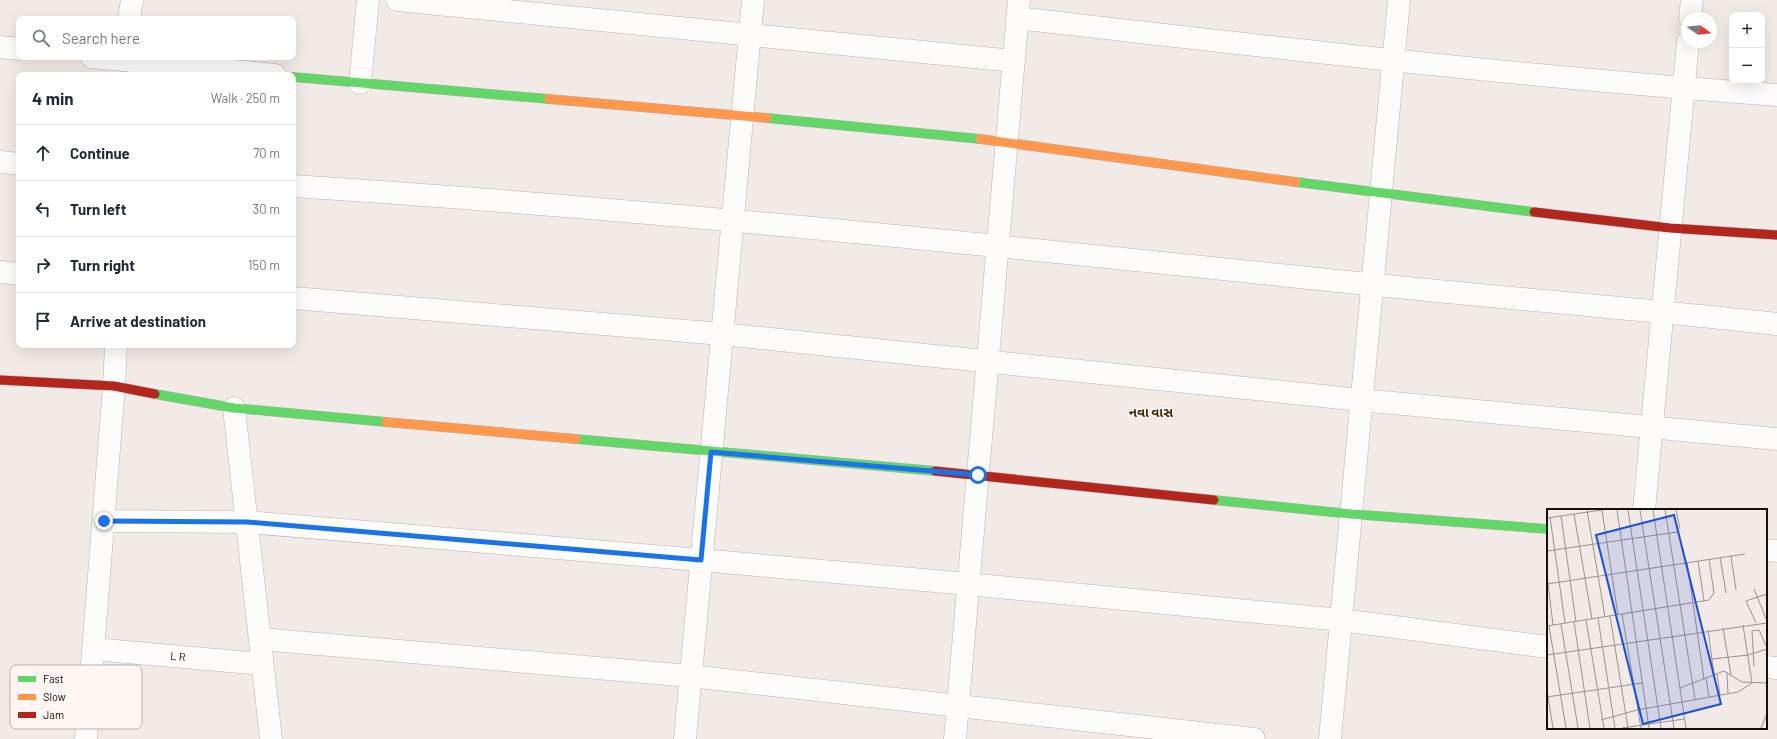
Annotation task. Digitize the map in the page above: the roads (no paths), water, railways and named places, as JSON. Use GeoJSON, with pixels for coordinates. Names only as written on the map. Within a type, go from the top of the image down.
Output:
{"type":"FeatureCollection","features":[{"type":"Feature","properties":{"kind":"street"},"geometry":{"type":"LineString","coordinates":[[129,16],[132,0]]}},
{"type":"Feature","properties":{"kind":"street"},"geometry":{"type":"LineString","coordinates":[[360,83],[368,0]]}},
{"type":"Feature","properties":{"kind":"street"},"geometry":{"type":"LineString","coordinates":[[397,0],[1014,61]]}},
{"type":"Feature","properties":{"kind":"street"},"geometry":{"type":"LineString","coordinates":[[685,739],[753,0]]}},
{"type":"Feature","properties":{"kind":"street"},"geometry":{"type":"LineString","coordinates":[[1330,739],[1399,0]]}},
{"type":"Feature","properties":{"kind":"street"},"geometry":{"type":"LineString","coordinates":[[1691,12],[1692,0]]}},
{"type":"Feature","properties":{"kind":"street"},"geometry":{"type":"LineString","coordinates":[[955,739],[1018,9],[1393,60],[1683,88],[1777,95]]}},
{"type":"Feature","properties":{"kind":"street"},"geometry":{"type":"LineString","coordinates":[[0,47],[16,49]]}},
{"type":"Feature","properties":{"kind":"street"},"geometry":{"type":"LineString","coordinates":[[1644,509],[1687,48]]}},
{"type":"Feature","properties":{"kind":"street"},"geometry":{"type":"LineString","coordinates":[[106,60],[124,64],[235,72]]}},
{"type":"Feature","properties":{"kind":"street"},"geometry":{"type":"LineString","coordinates":[[296,77],[742,115],[1007,142],[1381,194],[1670,228],[1777,235]]}},
{"type":"Feature","properties":{"kind":"street"},"geometry":{"type":"LineString","coordinates":[[0,162],[16,164]]}},
{"type":"Feature","properties":{"kind":"street"},"geometry":{"type":"LineString","coordinates":[[296,186],[733,220],[998,245],[1372,284],[1663,311],[1777,324]]}},
{"type":"Feature","properties":{"kind":"street"},"geometry":{"type":"LineString","coordinates":[[0,272],[16,274]]}},
{"type":"Feature","properties":{"kind":"street"},"geometry":{"type":"LineString","coordinates":[[296,298],[722,334],[1361,400],[1777,440]]}},
{"type":"Feature","properties":{"kind":"street"},"geometry":{"type":"LineString","coordinates":[[92,665],[104,521],[116,348]]}},
{"type":"Feature","properties":{"kind":"street"},"geometry":{"type":"LineString","coordinates":[[0,380],[114,386],[234,408],[978,475],[1351,514],[1547,529]]}},
{"type":"Feature","properties":{"kind":"street"},"geometry":{"type":"LineString","coordinates":[[234,408],[262,664],[277,738]]}},
{"type":"Feature","properties":{"kind":"street"},"geometry":{"type":"LineString","coordinates":[[104,521],[247,522],[701,560],[1341,620],[1547,647]]}},
{"type":"Feature","properties":{"kind":"street"},"geometry":{"type":"LineString","coordinates":[[1767,550],[1777,551]]}},
{"type":"Feature","properties":{"kind":"street"},"geometry":{"type":"LineString","coordinates":[[260,639],[690,676],[1254,739]]}},
{"type":"Feature","properties":{"kind":"street","name":"L R"},"geometry":{"type":"LineString","coordinates":[[93,649],[262,664]]}},
{"type":"Feature","properties":{"kind":"street"},"geometry":{"type":"LineString","coordinates":[[86,739],[87,729]]}},
{"type":"Feature","properties":{"kind":"district","name":"નવા વાસ"},"geometry":{"type":"Point","coordinates":[1151,412]}}]}
